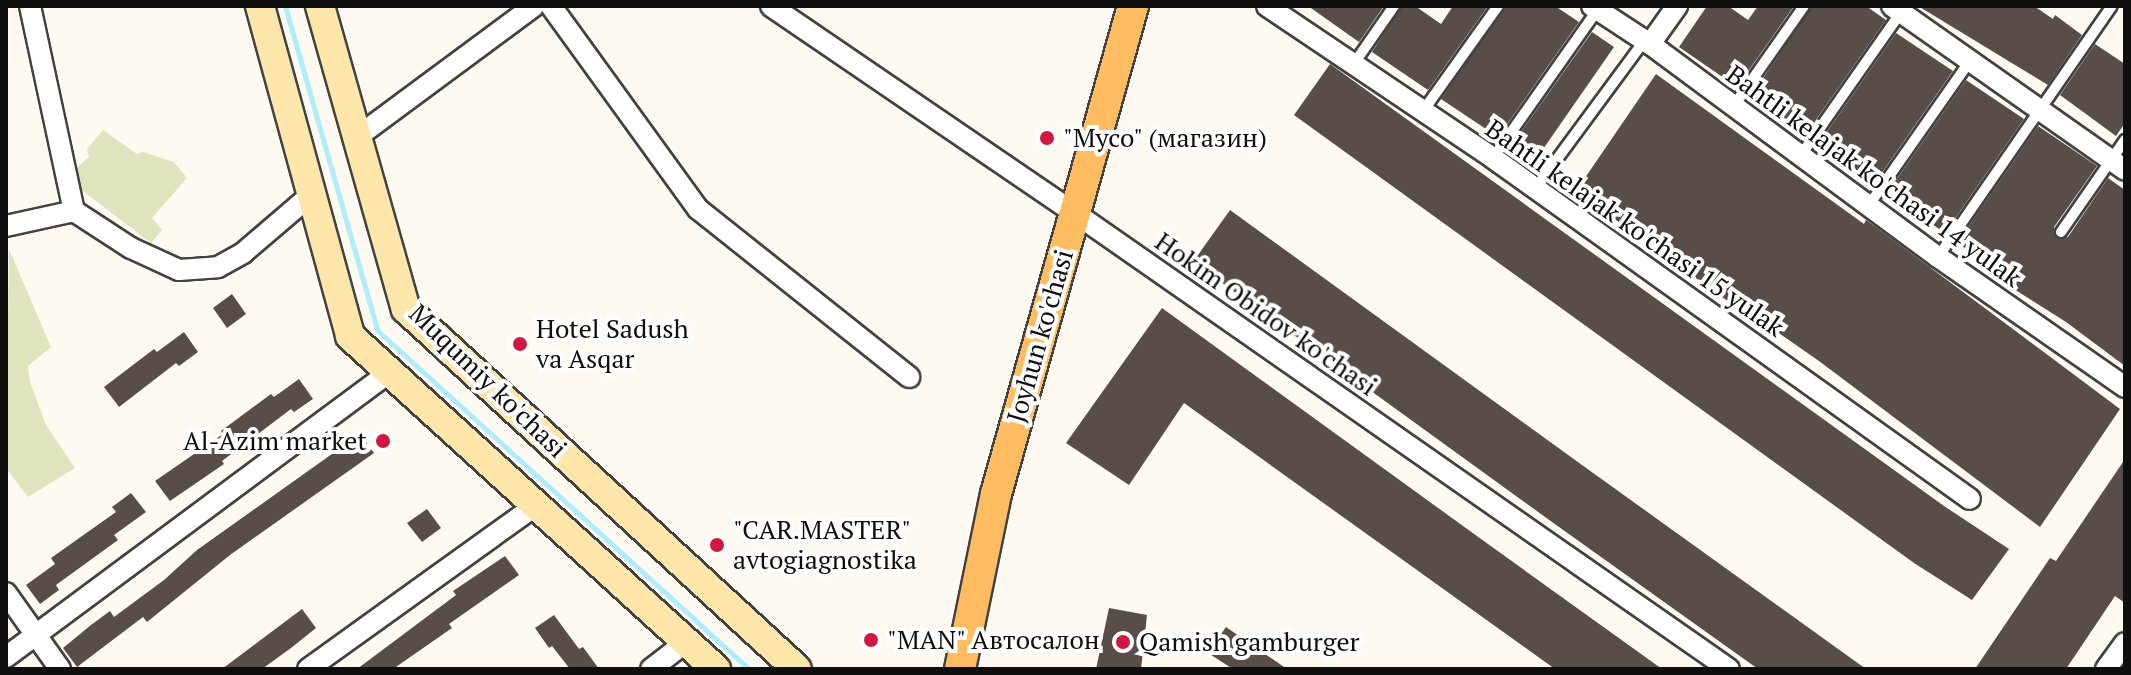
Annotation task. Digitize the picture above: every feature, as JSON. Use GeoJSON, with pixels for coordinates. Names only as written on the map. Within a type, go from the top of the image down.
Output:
{"type":"FeatureCollection","features":[{"type":"Feature","properties":{"kind":"main road"},"geometry":{"type":"LineString","coordinates":[[260,6],[350,336],[716,669]]}},
{"type":"Feature","properties":{"kind":"main road","name":"Muqumiy ko'chasi"},"geometry":{"type":"LineString","coordinates":[[320,6],[406,309],[797,669]]}},
{"type":"Feature","properties":{"kind":"main road","name":"Joyhun ko'chasi"},"geometry":{"type":"LineString","coordinates":[[960,669],[996,494],[1133,6]]}},
{"type":"Feature","properties":{"kind":"street"},"geometry":{"type":"LineString","coordinates":[[30,6],[74,211],[131,248],[179,270],[218,267],[243,253],[312,194]]}},
{"type":"Feature","properties":{"kind":"street"},"geometry":{"type":"LineString","coordinates":[[357,137],[534,6]]}},
{"type":"Feature","properties":{"kind":"street"},"geometry":{"type":"LineString","coordinates":[[551,6],[698,209],[909,377]]}},
{"type":"Feature","properties":{"kind":"street","name":"Hokim Obidov ko'chasi"},"geometry":{"type":"LineString","coordinates":[[771,6],[1075,213],[1729,669]]}},
{"type":"Feature","properties":{"kind":"street","name":"Bahtli kelajak ko'chasi 15 yulak"},"geometry":{"type":"LineString","coordinates":[[1267,6],[1493,158],[1970,499]]}},
{"type":"Feature","properties":{"kind":"street"},"geometry":{"type":"LineString","coordinates":[[1647,42],[1677,6]]}},
{"type":"Feature","properties":{"kind":"street","name":"Bahtli kelajak ko'chasi 14 yulak"},"geometry":{"type":"LineString","coordinates":[[1596,7],[1938,257],[2125,387]]}},
{"type":"Feature","properties":{"kind":"street"},"geometry":{"type":"LineString","coordinates":[[1900,8],[2118,165]]}},
{"type":"Feature","properties":{"kind":"street"},"geometry":{"type":"LineString","coordinates":[[6,226],[74,211]]}},
{"type":"Feature","properties":{"kind":"street"},"geometry":{"type":"LineString","coordinates":[[6,657],[390,372]]}},
{"type":"Feature","properties":{"kind":"street"},"geometry":{"type":"LineString","coordinates":[[308,669],[536,505]]}},
{"type":"Feature","properties":{"kind":"street"},"geometry":{"type":"LineString","coordinates":[[6,593],[60,669]]}},
{"type":"Feature","properties":{"kind":"street"},"geometry":{"type":"LineString","coordinates":[[651,669],[686,642]]}},
{"type":"Feature","properties":{"kind":"street"},"geometry":{"type":"LineString","coordinates":[[2106,669],[2125,643]]}},
{"type":"Feature","properties":{"kind":"lane"},"geometry":{"type":"LineString","coordinates":[[1353,65],[1394,6]]}},
{"type":"Feature","properties":{"kind":"lane"},"geometry":{"type":"LineString","coordinates":[[1423,111],[1498,6]]}},
{"type":"Feature","properties":{"kind":"lane"},"geometry":{"type":"LineString","coordinates":[[1733,107],[1804,6]]}},
{"type":"Feature","properties":{"kind":"lane"},"geometry":{"type":"LineString","coordinates":[[1938,257],[2112,6]]}},
{"type":"Feature","properties":{"kind":"lane"},"geometry":{"type":"LineString","coordinates":[[1493,158],[1596,7]]}},
{"type":"Feature","properties":{"kind":"lane"},"geometry":{"type":"LineString","coordinates":[[1801,155],[1900,8]]}},
{"type":"Feature","properties":{"kind":"lane"},"geometry":{"type":"LineString","coordinates":[[1535,189],[1647,42]]}},
{"type":"Feature","properties":{"kind":"lane"},"geometry":{"type":"LineString","coordinates":[[1869,205],[1970,61]]}},
{"type":"Feature","properties":{"kind":"lane"},"geometry":{"type":"LineString","coordinates":[[2061,232],[2118,165],[2125,140]]}},
{"type":"Feature","properties":{"kind":"green space"},"geometry":{"type":"Polygon","coordinates":[[[103,130],[137,154],[143,152],[174,162],[187,178],[152,218],[162,230],[151,243],[75,185],[73,171],[89,157],[87,149],[103,130]]]}},
{"type":"Feature","properties":{"kind":"green space"},"geometry":{"type":"Polygon","coordinates":[[[9,249],[51,347],[28,366],[30,382],[46,425],[75,468],[28,497],[6,468],[9,249]]]}},
{"type":"Feature","properties":{"kind":"building"},"geometry":{"type":"Polygon","coordinates":[[[1308,6],[1384,6],[1359,42],[1308,6]]]}},
{"type":"Feature","properties":{"kind":"building"},"geometry":{"type":"Polygon","coordinates":[[[1402,6],[1415,6],[1441,24],[1453,6],[1488,6],[1428,90],[1372,52],[1402,6]]]}},
{"type":"Feature","properties":{"kind":"building"},"geometry":{"type":"Polygon","coordinates":[[[1506,6],[1555,6],[1579,22],[1498,137],[1441,99],[1506,6]]]}},
{"type":"Feature","properties":{"kind":"building"},"geometry":{"type":"Polygon","coordinates":[[[1707,6],[1728,6],[1748,20],[1758,6],[1794,6],[1737,87],[1679,47],[1707,6]]]}},
{"type":"Feature","properties":{"kind":"building"},"geometry":{"type":"Polygon","coordinates":[[[1812,6],[1866,6],[1886,20],[1806,134],[1751,96],[1812,6]]]}},
{"type":"Feature","properties":{"kind":"building"},"geometry":{"type":"Polygon","coordinates":[[[1918,6],[2034,6],[2053,19],[2055,15],[2082,35],[2048,85],[1918,6]]]}},
{"type":"Feature","properties":{"kind":"building"},"geometry":{"type":"Polygon","coordinates":[[[1592,32],[1614,47],[1532,165],[1509,149],[1592,32]]]}},
{"type":"Feature","properties":{"kind":"building"},"geometry":{"type":"Polygon","coordinates":[[[1896,33],[1953,71],[1874,184],[1819,143],[1896,33]]]}},
{"type":"Feature","properties":{"kind":"building"},"geometry":{"type":"Polygon","coordinates":[[[2095,44],[2125,64],[2125,123],[2116,136],[2060,95],[2095,44]]]}},
{"type":"Feature","properties":{"kind":"building"},"geometry":{"type":"Polygon","coordinates":[[[1330,64],[1944,506],[2009,549],[1972,600],[1914,563],[1294,115],[1330,64]]]}},
{"type":"Feature","properties":{"kind":"building"},"geometry":{"type":"Polygon","coordinates":[[[1656,74],[1864,224],[1866,220],[2120,409],[2040,527],[1819,361],[1776,331],[1773,334],[1576,191],[1656,74]]]}},
{"type":"Feature","properties":{"kind":"building"},"geometry":{"type":"Polygon","coordinates":[[[1966,80],[2024,119],[1945,233],[1887,193],[1966,80]]]}},
{"type":"Feature","properties":{"kind":"building"},"geometry":{"type":"Polygon","coordinates":[[[2038,126],[2097,166],[2054,227],[2056,238],[2068,237],[2108,178],[2125,190],[2125,366],[2066,322],[1998,279],[2003,272],[1957,243],[2038,126]]]}},
{"type":"Feature","properties":{"kind":"building"},"geometry":{"type":"Polygon","coordinates":[[[1230,210],[1866,669],[1758,669],[1552,522],[1193,262],[1230,210]]]}},
{"type":"Feature","properties":{"kind":"building"},"geometry":{"type":"Polygon","coordinates":[[[232,294],[246,314],[227,328],[213,308],[232,294]]]}},
{"type":"Feature","properties":{"kind":"building"},"geometry":{"type":"Polygon","coordinates":[[[1162,308],[1662,669],[1555,669],[1184,403],[1129,485],[1066,443],[1162,308]]]}},
{"type":"Feature","properties":{"kind":"building"},"geometry":{"type":"Polygon","coordinates":[[[184,332],[198,352],[179,366],[176,363],[119,407],[104,387],[154,349],[157,352],[184,332]]]}},
{"type":"Feature","properties":{"kind":"building"},"geometry":{"type":"Polygon","coordinates":[[[299,379],[313,399],[294,412],[291,409],[222,461],[224,464],[170,501],[155,481],[223,434],[221,431],[271,394],[274,397],[299,379]]]}},
{"type":"Feature","properties":{"kind":"building"},"geometry":{"type":"Polygon","coordinates":[[[360,434],[374,453],[230,555],[147,622],[143,617],[77,667],[63,648],[110,611],[114,617],[164,580],[197,550],[360,434]]]}},
{"type":"Feature","properties":{"kind":"building"},"geometry":{"type":"Polygon","coordinates":[[[2125,459],[2125,603],[2115,596],[2066,669],[1975,669],[2050,558],[2056,561],[2125,459]]]}},
{"type":"Feature","properties":{"kind":"building"},"geometry":{"type":"Polygon","coordinates":[[[131,493],[146,512],[114,535],[118,540],[56,585],[59,590],[40,604],[26,585],[55,564],[51,558],[116,512],[112,507],[131,493]]]}},
{"type":"Feature","properties":{"kind":"building"},"geometry":{"type":"Polygon","coordinates":[[[427,509],[441,528],[422,542],[407,523],[427,509]]]}},
{"type":"Feature","properties":{"kind":"building"},"geometry":{"type":"Polygon","coordinates":[[[505,556],[519,575],[449,624],[452,628],[393,669],[357,669],[456,595],[453,591],[505,556]]]}},
{"type":"Feature","properties":{"kind":"building","name":"Qamish gamburger"},"geometry":{"type":"Polygon","coordinates":[[[1109,608],[1147,615],[1141,669],[1096,669],[1109,608]]]}},
{"type":"Feature","properties":{"kind":"building"},"geometry":{"type":"Polygon","coordinates":[[[302,609],[316,628],[291,648],[262,669],[222,669],[302,609]]]}},
{"type":"Feature","properties":{"kind":"building"},"geometry":{"type":"Polygon","coordinates":[[[554,615],[579,649],[583,647],[599,669],[570,669],[552,646],[549,648],[535,628],[554,615]]]}},
{"type":"Feature","properties":{"kind":"building"},"geometry":{"type":"Polygon","coordinates":[[[1226,627],[1287,669],[1233,669],[1208,653],[1226,627]]]}},
{"type":"Feature","properties":{"kind":"waterway"},"geometry":{"type":"LineString","coordinates":[[285,6],[377,330],[749,669]]}},
{"type":"Feature","properties":{"kind":"place","name":"\"Мусо\" (магазин)"},"geometry":{"type":"Point","coordinates":[1047,138]}},
{"type":"Feature","properties":{"kind":"place","name":"Hotel Sadush va Asqar"},"geometry":{"type":"Point","coordinates":[520,344]}},
{"type":"Feature","properties":{"kind":"place","name":"Al-Azim market"},"geometry":{"type":"Point","coordinates":[383,441]}},
{"type":"Feature","properties":{"kind":"place","name":"\"CAR.MASTER\" avtogiagnostika"},"geometry":{"type":"Point","coordinates":[717,545]}},
{"type":"Feature","properties":{"kind":"place","name":"\"MAN\" Автосалон"},"geometry":{"type":"Point","coordinates":[871,640]}},
{"type":"Feature","properties":{"kind":"place","name":"Qamish gamburger"},"geometry":{"type":"Point","coordinates":[1123,642]}}]}
